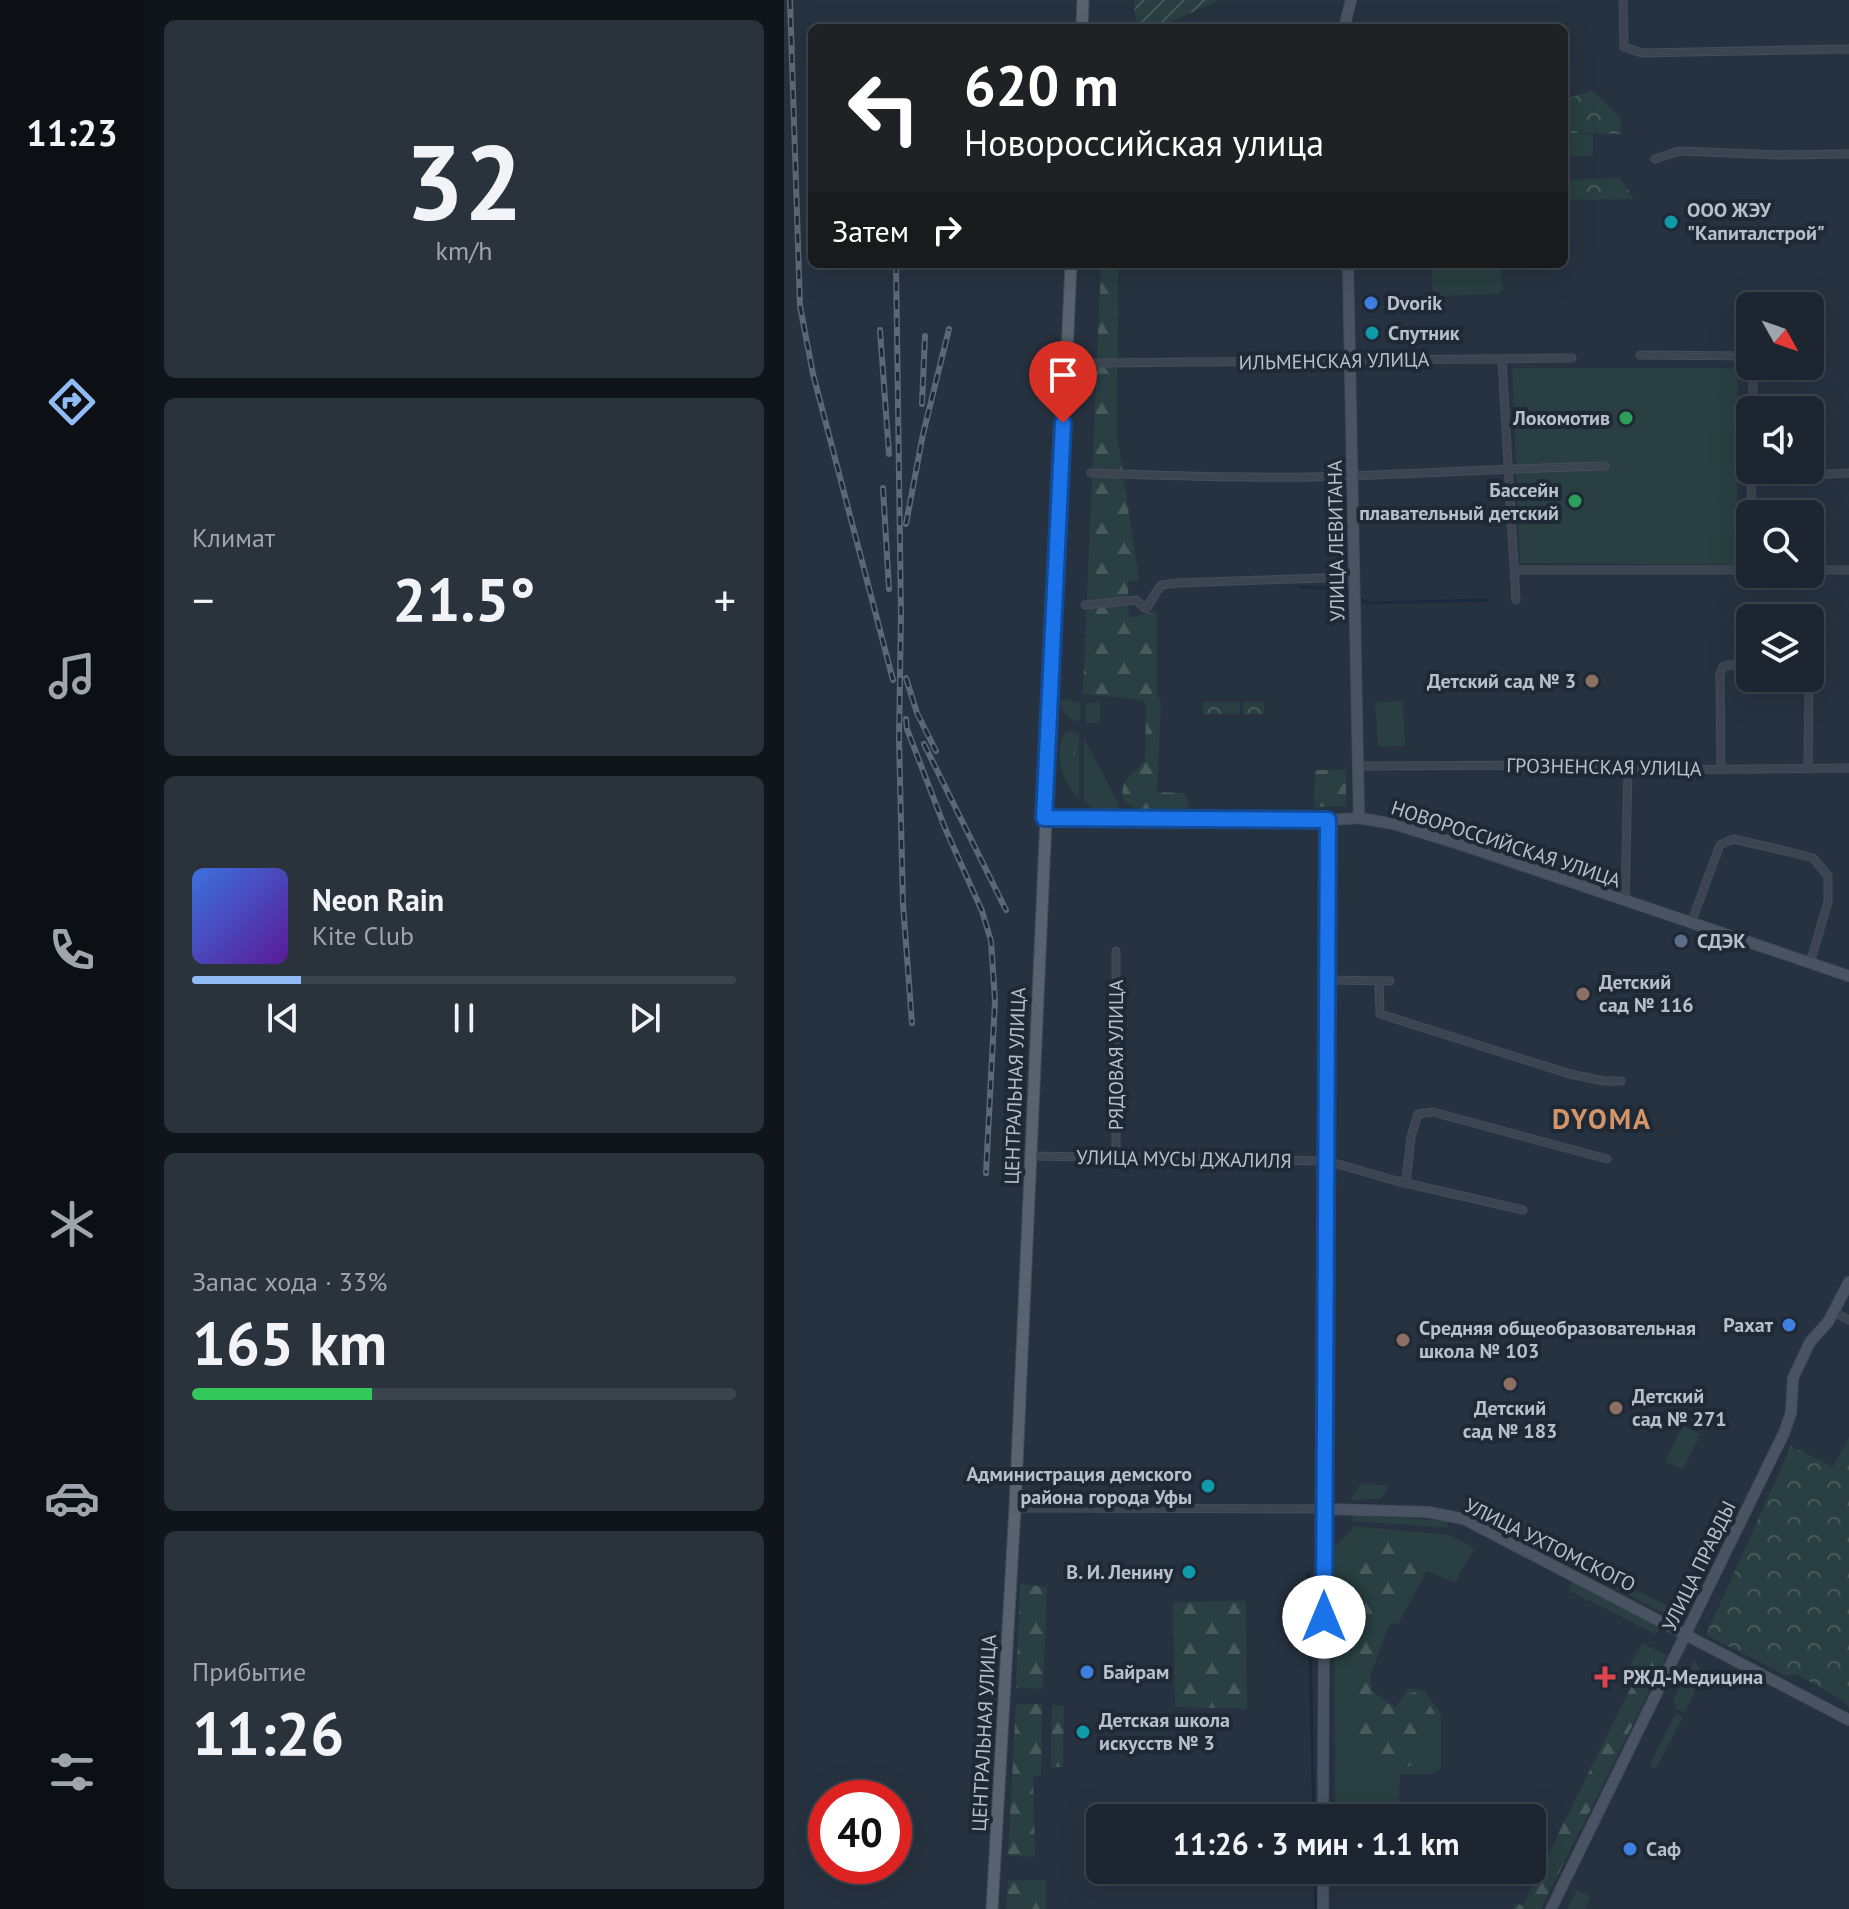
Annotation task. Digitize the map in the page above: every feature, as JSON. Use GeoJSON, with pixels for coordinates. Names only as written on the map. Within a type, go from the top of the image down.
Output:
{"type":"FeatureCollection","features":[{"type":"Feature","properties":{"kind":"main road"},"geometry":{"type":"LineString","coordinates":[[1082,24],[1083,0]]}},
{"type":"Feature","properties":{"kind":"main road","name":"ЦЕНТРАЛЬНАЯ УЛИЦА"},"geometry":{"type":"LineString","coordinates":[[992,1909],[1015,1508],[1071,268]]}},
{"type":"Feature","properties":{"kind":"street"},"geometry":{"type":"LineString","coordinates":[[1345,24],[1351,0]]}},
{"type":"Feature","properties":{"kind":"street"},"geometry":{"type":"LineString","coordinates":[[1623,0],[1624,47],[1642,53],[1849,49]]}},
{"type":"Feature","properties":{"kind":"street"},"geometry":{"type":"LineString","coordinates":[[1655,159],[1679,151],[1849,154]]}},
{"type":"Feature","properties":{"kind":"street","name":"УЛИЦА ЛЕВИТАНА"},"geometry":{"type":"LineString","coordinates":[[1348,268],[1359,818]]}},
{"type":"Feature","properties":{"kind":"street"},"geometry":{"type":"LineString","coordinates":[[1640,355],[1736,356]]}},
{"type":"Feature","properties":{"kind":"street","name":"ИЛЬМЕНСКАЯ УЛИЦА"},"geometry":{"type":"LineString","coordinates":[[1096,363],[1572,358]]}},
{"type":"Feature","properties":{"kind":"street"},"geometry":{"type":"LineString","coordinates":[[1502,360],[1516,600]]}},
{"type":"Feature","properties":{"kind":"street"},"geometry":{"type":"LineString","coordinates":[[1091,473],[1230,477],[1353,476],[1605,466]]}},
{"type":"Feature","properties":{"kind":"street"},"geometry":{"type":"LineString","coordinates":[[1824,473],[1849,473]]}},
{"type":"Feature","properties":{"kind":"street"},"geometry":{"type":"LineString","coordinates":[[1515,570],[1736,570]]}},
{"type":"Feature","properties":{"kind":"street"},"geometry":{"type":"LineString","coordinates":[[1824,570],[1849,570]]}},
{"type":"Feature","properties":{"kind":"street"},"geometry":{"type":"LineString","coordinates":[[1085,605],[1136,600],[1146,609],[1161,585],[1177,583],[1354,577]]}},
{"type":"Feature","properties":{"kind":"street"},"geometry":{"type":"LineString","coordinates":[[1721,769],[1720,674],[1723,667],[1736,665]]}},
{"type":"Feature","properties":{"kind":"street"},"geometry":{"type":"LineString","coordinates":[[1808,769],[1809,692]]}},
{"type":"Feature","properties":{"kind":"street","name":"ГРОЗНЕНСКАЯ УЛИЦА"},"geometry":{"type":"LineString","coordinates":[[1359,766],[1849,768]]}},
{"type":"Feature","properties":{"kind":"street"},"geometry":{"type":"LineString","coordinates":[[1625,901],[1628,769]]}},
{"type":"Feature","properties":{"kind":"street","name":"НОВОРОССИЙСКАЯ УЛИЦА"},"geometry":{"type":"LineString","coordinates":[[1044,818],[1359,818],[1394,824],[1849,976]]}},
{"type":"Feature","properties":{"kind":"street"},"geometry":{"type":"LineString","coordinates":[[1323,1804],[1328,820]]}},
{"type":"Feature","properties":{"kind":"street"},"geometry":{"type":"LineString","coordinates":[[1691,923],[1720,845],[1733,839],[1748,841],[1813,858],[1828,876],[1828,902],[1810,963]]}},
{"type":"Feature","properties":{"kind":"street","name":"РЯДОВАЯ УЛИЦА"},"geometry":{"type":"LineString","coordinates":[[1116,951],[1116,1158]]}},
{"type":"Feature","properties":{"kind":"street"},"geometry":{"type":"LineString","coordinates":[[1329,980],[1390,981]]}},
{"type":"Feature","properties":{"kind":"street"},"geometry":{"type":"LineString","coordinates":[[1379,981],[1380,1014],[1570,1074],[1621,1081]]}},
{"type":"Feature","properties":{"kind":"street"},"geometry":{"type":"LineString","coordinates":[[1406,1182],[1413,1124],[1418,1114],[1433,1112],[1607,1159]]}},
{"type":"Feature","properties":{"kind":"street","name":"УЛИЦА МУСЫ ДЖАЛИЛЯ"},"geometry":{"type":"LineString","coordinates":[[1030,1156],[1327,1161],[1523,1210]]}},
{"type":"Feature","properties":{"kind":"street","name":"УЛИЦА ПРАВДЫ"},"geometry":{"type":"LineString","coordinates":[[1551,1909],[1784,1433],[1791,1413],[1791,1386],[1810,1342],[1834,1312],[1849,1282]]}},
{"type":"Feature","properties":{"kind":"street"},"geometry":{"type":"LineString","coordinates":[[1834,1312],[1849,1320]]}},
{"type":"Feature","properties":{"kind":"street","name":"УЛИЦА УХТОМСКОГО"},"geometry":{"type":"LineString","coordinates":[[1015,1508],[1325,1509],[1428,1512],[1464,1519],[1849,1720]]}},
{"type":"Feature","properties":{"kind":"street"},"geometry":{"type":"LineString","coordinates":[[1323,1884],[1323,1909]]}},
{"type":"Feature","properties":{"kind":"green space"},"geometry":{"type":"Polygon","coordinates":[[[1134,0],[1219,0],[1166,24],[1136,24],[1134,0]]]}},
{"type":"Feature","properties":{"kind":"green space"},"geometry":{"type":"Polygon","coordinates":[[[1592,90],[1621,118],[1621,134],[1570,133],[1569,98],[1592,90]]]}},
{"type":"Feature","properties":{"kind":"green space"},"geometry":{"type":"Polygon","coordinates":[[[1571,134],[1593,134],[1593,156],[1570,156],[1571,134]]]}},
{"type":"Feature","properties":{"kind":"green space"},"geometry":{"type":"Polygon","coordinates":[[[1620,178],[1634,199],[1568,200],[1568,180],[1620,178]]]}},
{"type":"Feature","properties":{"kind":"green space"},"geometry":{"type":"Polygon","coordinates":[[[1101,268],[1118,268],[1117,435],[1139,580],[1128,582],[1129,617],[1157,612],[1157,695],[1161,702],[1157,792],[1184,793],[1189,803],[1184,813],[1154,812],[1133,807],[1122,794],[1126,780],[1145,760],[1146,705],[1143,700],[1083,694],[1101,268]]]}},
{"type":"Feature","properties":{"kind":"green space"},"geometry":{"type":"Polygon","coordinates":[[[1500,268],[1503,289],[1499,294],[1438,296],[1432,289],[1432,269],[1500,268]]]}},
{"type":"Feature","properties":{"kind":"green space","name":"Локомотив"},"geometry":{"type":"Polygon","coordinates":[[[1512,368],[1736,368],[1736,565],[1520,563],[1512,368]]]}},
{"type":"Feature","properties":{"kind":"green space"},"geometry":{"type":"Polygon","coordinates":[[[1060,700],[1081,703],[1080,722],[1063,712],[1060,700]]]}},
{"type":"Feature","properties":{"kind":"green space"},"geometry":{"type":"Polygon","coordinates":[[[1403,701],[1405,746],[1378,747],[1375,702],[1403,701]]]}},
{"type":"Feature","properties":{"kind":"green space"},"geometry":{"type":"Polygon","coordinates":[[[1100,702],[1100,723],[1086,723],[1085,703],[1100,702]]]}},
{"type":"Feature","properties":{"kind":"green space"},"geometry":{"type":"Polygon","coordinates":[[[1203,702],[1240,702],[1240,714],[1203,714],[1203,702]]]}},
{"type":"Feature","properties":{"kind":"green space"},"geometry":{"type":"Polygon","coordinates":[[[1243,702],[1264,702],[1264,714],[1243,714],[1243,702]]]}},
{"type":"Feature","properties":{"kind":"green space"},"geometry":{"type":"Polygon","coordinates":[[[1073,731],[1079,734],[1079,800],[1064,777],[1059,759],[1065,733],[1073,731]]]}},
{"type":"Feature","properties":{"kind":"green space"},"geometry":{"type":"Polygon","coordinates":[[[1072,734],[1076,740],[1073,779],[1064,753],[1068,735],[1072,734]]]}},
{"type":"Feature","properties":{"kind":"green space"},"geometry":{"type":"Polygon","coordinates":[[[1084,738],[1117,801],[1119,808],[1114,815],[1093,809],[1084,801],[1084,738]]]}},
{"type":"Feature","properties":{"kind":"green space"},"geometry":{"type":"Polygon","coordinates":[[[1315,770],[1346,770],[1346,806],[1314,807],[1315,770]]]}},
{"type":"Feature","properties":{"kind":"green space"},"geometry":{"type":"Polygon","coordinates":[[[1682,1425],[1700,1434],[1683,1470],[1665,1462],[1682,1425]]]}},
{"type":"Feature","properties":{"kind":"green space"},"geometry":{"type":"Polygon","coordinates":[[[1849,1437],[1849,1708],[1844,1701],[1796,1674],[1787,1676],[1706,1635],[1791,1446],[1833,1467],[1849,1437]]]}},
{"type":"Feature","properties":{"kind":"green space"},"geometry":{"type":"Polygon","coordinates":[[[1362,1484],[1387,1485],[1388,1489],[1380,1499],[1351,1500],[1362,1484]]]}},
{"type":"Feature","properties":{"kind":"green space"},"geometry":{"type":"Polygon","coordinates":[[[1479,1497],[1570,1544],[1561,1561],[1464,1513],[1464,1505],[1479,1497]]]}},
{"type":"Feature","properties":{"kind":"green space"},"geometry":{"type":"Polygon","coordinates":[[[1468,1505],[1562,1552],[1559,1558],[1466,1513],[1468,1505]]]}},
{"type":"Feature","properties":{"kind":"green space"},"geometry":{"type":"Polygon","coordinates":[[[1353,1515],[1448,1521],[1447,1528],[1352,1521],[1353,1515]]]}},
{"type":"Feature","properties":{"kind":"green space"},"geometry":{"type":"Polygon","coordinates":[[[1355,1526],[1450,1535],[1474,1548],[1455,1583],[1427,1571],[1398,1624],[1390,1623],[1370,1676],[1372,1691],[1396,1707],[1408,1688],[1425,1691],[1441,1714],[1441,1768],[1432,1774],[1400,1774],[1399,1804],[1335,1804],[1334,1548],[1355,1526]]]}},
{"type":"Feature","properties":{"kind":"green space"},"geometry":{"type":"Polygon","coordinates":[[[1357,1535],[1400,1539],[1427,1566],[1403,1604],[1381,1616],[1379,1640],[1367,1680],[1371,1691],[1397,1711],[1410,1693],[1421,1692],[1435,1713],[1420,1745],[1419,1761],[1384,1777],[1354,1745],[1357,1535]]]}},
{"type":"Feature","properties":{"kind":"green space"},"geometry":{"type":"Polygon","coordinates":[[[1576,1548],[1608,1564],[1601,1580],[1569,1564],[1576,1548]]]}},
{"type":"Feature","properties":{"kind":"green space"},"geometry":{"type":"Polygon","coordinates":[[[1574,1579],[1665,1626],[1655,1634],[1568,1590],[1574,1579]]]}},
{"type":"Feature","properties":{"kind":"green space"},"geometry":{"type":"Polygon","coordinates":[[[1620,1583],[1669,1606],[1673,1613],[1671,1617],[1617,1589],[1615,1586],[1620,1583]]]}},
{"type":"Feature","properties":{"kind":"green space"},"geometry":{"type":"Polygon","coordinates":[[[1020,1584],[1047,1587],[1043,1689],[1016,1688],[1020,1584]]]}},
{"type":"Feature","properties":{"kind":"green space"},"geometry":{"type":"Polygon","coordinates":[[[1246,1601],[1247,1709],[1175,1707],[1173,1602],[1246,1601]]]}},
{"type":"Feature","properties":{"kind":"green space"},"geometry":{"type":"Polygon","coordinates":[[[1642,1643],[1667,1656],[1541,1909],[1513,1909],[1515,1904],[1523,1905],[1533,1884],[1546,1884],[1546,1859],[1635,1679],[1626,1673],[1642,1643]]]}},
{"type":"Feature","properties":{"kind":"green space"},"geometry":{"type":"Polygon","coordinates":[[[1694,1661],[1700,1668],[1695,1692],[1685,1712],[1676,1709],[1673,1699],[1694,1661]]]}},
{"type":"Feature","properties":{"kind":"green space"},"geometry":{"type":"Polygon","coordinates":[[[1016,1704],[1042,1704],[1041,1776],[1033,1777],[1035,1857],[1008,1856],[1016,1704]]]}},
{"type":"Feature","properties":{"kind":"green space"},"geometry":{"type":"Polygon","coordinates":[[[1052,1705],[1064,1706],[1063,1767],[1051,1767],[1052,1705]]]}},
{"type":"Feature","properties":{"kind":"green space"},"geometry":{"type":"Polygon","coordinates":[[[1676,1713],[1683,1717],[1656,1769],[1649,1766],[1676,1713]]]}},
{"type":"Feature","properties":{"kind":"green space"},"geometry":{"type":"Polygon","coordinates":[[[1008,1880],[1046,1880],[1046,1909],[1006,1909],[1008,1880]]]}},
{"type":"Feature","properties":{"kind":"green space"},"geometry":{"type":"Polygon","coordinates":[[[1577,1890],[1591,1897],[1585,1909],[1567,1909],[1577,1890]]]}},
{"type":"Feature","properties":{"kind":"waterway"},"geometry":{"type":"LineString","coordinates":[[1300,587],[1341,589],[1351,594]]}},
{"type":"Feature","properties":{"kind":"waterway"},"geometry":{"type":"LineString","coordinates":[[1358,598],[1368,603],[1489,600]]}},
{"type":"Feature","properties":{"kind":"waterway"},"geometry":{"type":"LineString","coordinates":[[1308,1573],[1314,1804]]}},
{"type":"Feature","properties":{"kind":"waterway"},"geometry":{"type":"LineString","coordinates":[[1315,1884],[1316,1909]]}},
{"type":"Feature","properties":{"kind":"railway"},"geometry":{"type":"LineString","coordinates":[[790,0],[800,306],[813,374],[893,680]]}},
{"type":"Feature","properties":{"kind":"railway"},"geometry":{"type":"LineString","coordinates":[[896,268],[901,614],[899,739],[903,904],[912,1023]]}},
{"type":"Feature","properties":{"kind":"railway"},"geometry":{"type":"LineString","coordinates":[[906,524],[923,434],[949,329]]}},
{"type":"Feature","properties":{"kind":"railway"},"geometry":{"type":"LineString","coordinates":[[880,330],[889,454]]}},
{"type":"Feature","properties":{"kind":"railway"},"geometry":{"type":"LineString","coordinates":[[922,404],[925,336]]}},
{"type":"Feature","properties":{"kind":"railway"},"geometry":{"type":"LineString","coordinates":[[883,488],[889,589]]}},
{"type":"Feature","properties":{"kind":"railway"},"geometry":{"type":"LineString","coordinates":[[906,678],[917,713],[936,751]]}},
{"type":"Feature","properties":{"kind":"railway"},"geometry":{"type":"LineString","coordinates":[[906,719],[907,729],[945,828],[982,911],[991,941],[995,1001],[986,1173]]}},
{"type":"Feature","properties":{"kind":"railway"},"geometry":{"type":"LineString","coordinates":[[924,744],[1006,910]]}},
{"type":"Feature","properties":{"kind":"place","name":"ООО ЖЭУ \"Капиталстрой\""},"geometry":{"type":"Point","coordinates":[1671,222]}},
{"type":"Feature","properties":{"kind":"place","name":"Dvorik"},"geometry":{"type":"Point","coordinates":[1371,303]}},
{"type":"Feature","properties":{"kind":"place","name":"Спутник"},"geometry":{"type":"Point","coordinates":[1372,333]}},
{"type":"Feature","properties":{"kind":"place","name":"Локомотив"},"geometry":{"type":"Point","coordinates":[1626,418]}},
{"type":"Feature","properties":{"kind":"place","name":"Бассейн плавательный детский"},"geometry":{"type":"Point","coordinates":[1575,501]}},
{"type":"Feature","properties":{"kind":"place","name":"Детский сад № 3"},"geometry":{"type":"Point","coordinates":[1592,681]}},
{"type":"Feature","properties":{"kind":"place","name":"СДЭК"},"geometry":{"type":"Point","coordinates":[1681,941]}},
{"type":"Feature","properties":{"kind":"place","name":"Детский сад № 116"},"geometry":{"type":"Point","coordinates":[1583,994]}},
{"type":"Feature","properties":{"kind":"place","name":"Рахат"},"geometry":{"type":"Point","coordinates":[1789,1325]}},
{"type":"Feature","properties":{"kind":"place","name":"Средняя общеобразовательная школа № 103"},"geometry":{"type":"Point","coordinates":[1403,1340]}},
{"type":"Feature","properties":{"kind":"place","name":"Детский сад № 183"},"geometry":{"type":"Point","coordinates":[1510,1384]}},
{"type":"Feature","properties":{"kind":"place","name":"Детский сад № 271"},"geometry":{"type":"Point","coordinates":[1616,1408]}},
{"type":"Feature","properties":{"kind":"place","name":"Администрация демского района города Уфы"},"geometry":{"type":"Point","coordinates":[1208,1486]}},
{"type":"Feature","properties":{"kind":"place","name":"В. И. Ленину"},"geometry":{"type":"Point","coordinates":[1189,1572]}},
{"type":"Feature","properties":{"kind":"place","name":"Байрам"},"geometry":{"type":"Point","coordinates":[1087,1672]}},
{"type":"Feature","properties":{"kind":"place","name":"РЖД-Медицина"},"geometry":{"type":"Point","coordinates":[1605,1677]}},
{"type":"Feature","properties":{"kind":"place","name":"Детская школа искусств № 3"},"geometry":{"type":"Point","coordinates":[1083,1732]}},
{"type":"Feature","properties":{"kind":"place","name":"Саф"},"geometry":{"type":"Point","coordinates":[1630,1849]}},
{"type":"Feature","properties":{"kind":"district","name":"DYOMA"},"geometry":{"type":"Point","coordinates":[1602,1118]}},
{"type":"Feature","properties":{"kind":"route"},"geometry":{"type":"LineString","coordinates":[[1063,423],[1044,818],[1328,820],[1324,1617]]}}]}
